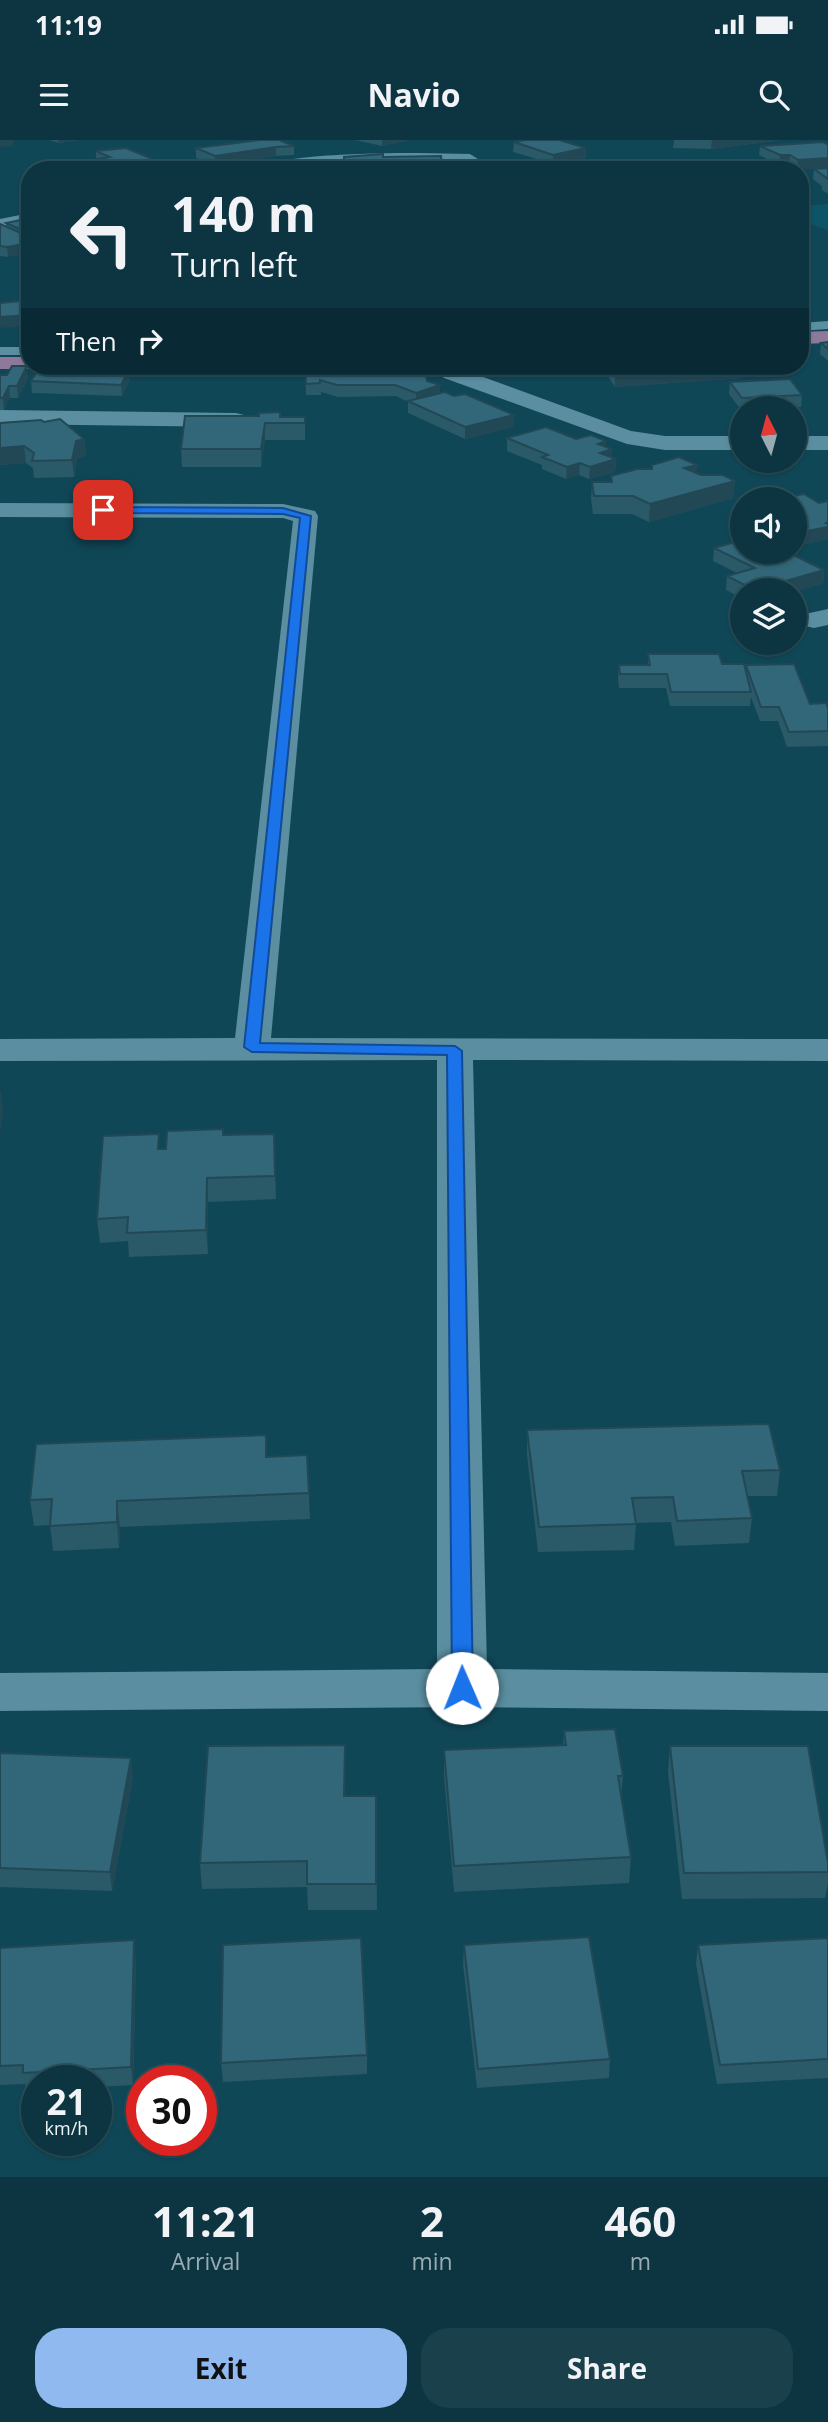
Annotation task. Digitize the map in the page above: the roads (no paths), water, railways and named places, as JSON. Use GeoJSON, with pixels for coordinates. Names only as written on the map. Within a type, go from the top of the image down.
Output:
{"type":"FeatureCollection","features":[{"type":"Feature","properties":{"kind":"main road"},"geometry":{"type":"LineString","coordinates":[[809,326],[828,325]]}},
{"type":"Feature","properties":{"kind":"main road"},"geometry":{"type":"LineString","coordinates":[[809,338],[828,337]]}},
{"type":"Feature","properties":{"kind":"main road"},"geometry":{"type":"LineString","coordinates":[[0,344],[21,344]]}},
{"type":"Feature","properties":{"kind":"main road"},"geometry":{"type":"LineString","coordinates":[[0,363],[21,363]]}},
{"type":"Feature","properties":{"kind":"street"},"geometry":{"type":"LineString","coordinates":[[454,140],[472,161]]}},
{"type":"Feature","properties":{"kind":"street"},"geometry":{"type":"LineString","coordinates":[[328,161],[395,161]]}},
{"type":"Feature","properties":{"kind":"street"},"geometry":{"type":"LineString","coordinates":[[0,224],[21,220]]}},
{"type":"Feature","properties":{"kind":"street"},"geometry":{"type":"LineString","coordinates":[[454,375],[627,438],[665,443],[730,443]]}},
{"type":"Feature","properties":{"kind":"street"},"geometry":{"type":"LineString","coordinates":[[0,417],[103,418],[112,431],[134,435],[154,431],[166,419],[259,422]]}},
{"type":"Feature","properties":{"kind":"street"},"geometry":{"type":"LineString","coordinates":[[807,443],[828,443]]}},
{"type":"Feature","properties":{"kind":"street"},"geometry":{"type":"LineString","coordinates":[[0,510],[283,511],[306,516],[252,1047]]}},
{"type":"Feature","properties":{"kind":"street"},"geometry":{"type":"LineString","coordinates":[[0,1050],[252,1047],[455,1051],[828,1050]]}},
{"type":"Feature","properties":{"kind":"street"},"geometry":{"type":"LineString","coordinates":[[455,1051],[462,1688]]}},
{"type":"Feature","properties":{"kind":"street"},"geometry":{"type":"LineString","coordinates":[[0,1692],[462,1688],[828,1692]]}},
{"type":"Feature","properties":{"kind":"lane"},"geometry":{"type":"LineString","coordinates":[[0,351],[21,351]]}},
{"type":"Feature","properties":{"kind":"lane"},"geometry":{"type":"LineString","coordinates":[[0,358],[21,357]]}}]}
